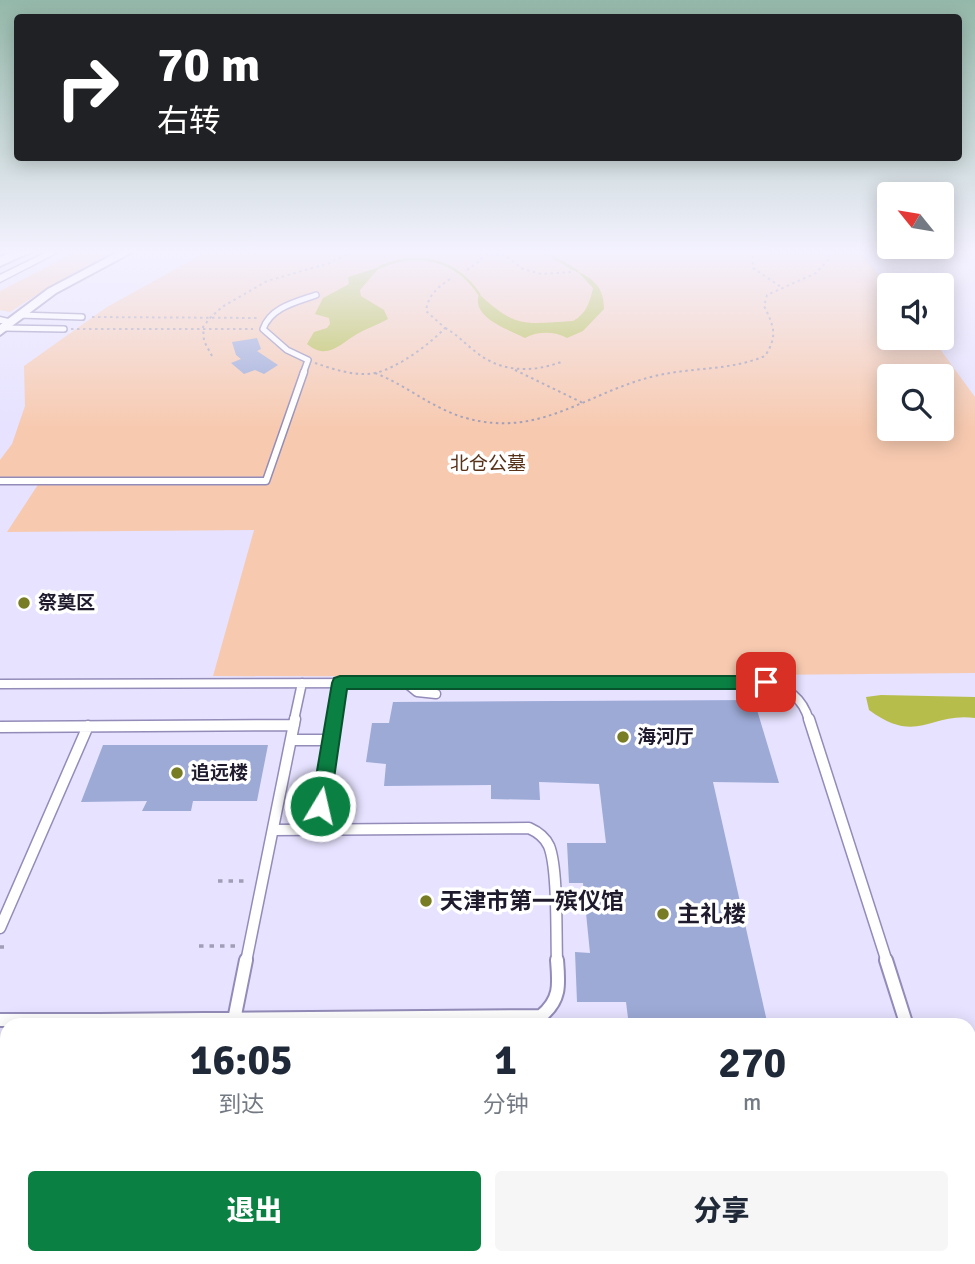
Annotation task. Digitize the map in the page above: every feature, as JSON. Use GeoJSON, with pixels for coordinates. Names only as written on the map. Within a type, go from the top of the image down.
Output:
{"type":"FeatureCollection","features":[{"type":"Feature","properties":{"kind":"street"},"geometry":{"type":"LineString","coordinates":[[7,323],[28,309]]}},
{"type":"Feature","properties":{"kind":"lane"},"geometry":{"type":"LineString","coordinates":[[0,481],[266,481],[308,360],[287,350],[263,329],[267,318],[286,309]]}},
{"type":"Feature","properties":{"kind":"lane"},"geometry":{"type":"LineString","coordinates":[[7,323],[82,317]]}},
{"type":"Feature","properties":{"kind":"lane"},"geometry":{"type":"LineString","coordinates":[[7,323],[64,329]]}},
{"type":"Feature","properties":{"kind":"lane"},"geometry":{"type":"LineString","coordinates":[[0,684],[766,682],[788,690],[804,704],[904,1018]]}},
{"type":"Feature","properties":{"kind":"lane"},"geometry":{"type":"LineString","coordinates":[[234,1018],[302,683]]}},
{"type":"Feature","properties":{"kind":"lane"},"geometry":{"type":"LineString","coordinates":[[320,806],[340,683]]}},
{"type":"Feature","properties":{"kind":"lane"},"geometry":{"type":"LineString","coordinates":[[406,683],[417,692],[436,694]]}},
{"type":"Feature","properties":{"kind":"lane"},"geometry":{"type":"LineString","coordinates":[[0,727],[294,725]]}},
{"type":"Feature","properties":{"kind":"lane"},"geometry":{"type":"LineString","coordinates":[[0,928],[88,726]]}},
{"type":"Feature","properties":{"kind":"lane"},"geometry":{"type":"LineString","coordinates":[[292,740],[330,740]]}},
{"type":"Feature","properties":{"kind":"lane"},"geometry":{"type":"LineString","coordinates":[[274,830],[529,828],[539,832],[548,842],[552,857],[559,993],[552,1007],[541,1016],[388,1018]]}},
{"type":"Feature","properties":{"kind":"path"},"geometry":{"type":"LineString","coordinates":[[212,356],[202,330],[209,318],[223,309]]}},
{"type":"Feature","properties":{"kind":"path"},"geometry":{"type":"LineString","coordinates":[[426,309],[480,356],[585,405]]}},
{"type":"Feature","properties":{"kind":"path"},"geometry":{"type":"LineString","coordinates":[[308,360],[339,371],[375,373],[454,414],[476,421],[531,422],[565,414],[618,388],[654,376],[705,371],[765,356],[776,335],[765,309]]}},
{"type":"Feature","properties":{"kind":"path"},"geometry":{"type":"LineString","coordinates":[[82,317],[267,318]]}},
{"type":"Feature","properties":{"kind":"path"},"geometry":{"type":"LineString","coordinates":[[375,373],[427,347],[445,328]]}},
{"type":"Feature","properties":{"kind":"path"},"geometry":{"type":"LineString","coordinates":[[64,329],[263,329]]}},
{"type":"Feature","properties":{"kind":"path"},"geometry":{"type":"LineString","coordinates":[[509,368],[530,370],[561,362]]}},
{"type":"Feature","properties":{"kind":"path"},"geometry":{"type":"LineString","coordinates":[[218,881],[263,881]]}},
{"type":"Feature","properties":{"kind":"path"},"geometry":{"type":"LineString","coordinates":[[199,946],[249,946]]}},
{"type":"Feature","properties":{"kind":"green space","name":"北仓公墓"},"geometry":{"type":"Polygon","coordinates":[[[104,309],[877,309],[877,350],[941,350],[951,364],[877,364],[877,441],[954,441],[954,368],[975,397],[975,673],[556,677],[213,676],[254,530],[7,532],[41,480],[0,479],[0,460],[12,444],[25,406],[24,366],[104,309]]]}},
{"type":"Feature","properties":{"kind":"shaded area"},"geometry":{"type":"Polygon","coordinates":[[[318,309],[382,309],[388,319],[333,349],[321,351],[307,344],[314,332],[327,328],[330,324],[329,318],[315,314],[318,309]]]}},
{"type":"Feature","properties":{"kind":"shaded area"},"geometry":{"type":"Polygon","coordinates":[[[480,309],[496,309],[512,318],[532,323],[573,321],[586,309],[604,309],[583,331],[567,338],[546,333],[525,338],[493,322],[480,309]]]}},
{"type":"Feature","properties":{"kind":"shaded area"},"geometry":{"type":"Polygon","coordinates":[[[866,697],[975,697],[975,718],[959,717],[912,727],[900,726],[869,710],[866,697]]]}},
{"type":"Feature","properties":{"kind":"building"},"geometry":{"type":"Polygon","coordinates":[[[257,338],[261,349],[257,351],[278,365],[264,374],[255,370],[244,374],[231,363],[241,359],[236,355],[232,342],[257,338]]]}},
{"type":"Feature","properties":{"kind":"building"},"geometry":{"type":"Polygon","coordinates":[[[754,700],[779,783],[713,782],[766,1018],[628,1018],[626,1002],[577,1002],[575,952],[590,953],[583,883],[569,883],[567,843],[606,843],[599,784],[539,782],[540,800],[491,799],[491,785],[384,786],[386,764],[366,762],[372,723],[389,723],[393,702],[754,700]]]}},
{"type":"Feature","properties":{"kind":"building","name":"追远楼"},"geometry":{"type":"Polygon","coordinates":[[[103,745],[268,745],[257,801],[193,801],[191,811],[142,811],[147,801],[81,802],[103,745]]]}},
{"type":"Feature","properties":{"kind":"place","name":"祭奠区"},"geometry":{"type":"Point","coordinates":[24,603]}},
{"type":"Feature","properties":{"kind":"place","name":"海河厅"},"geometry":{"type":"Point","coordinates":[623,737]}},
{"type":"Feature","properties":{"kind":"place","name":"追远楼"},"geometry":{"type":"Point","coordinates":[177,773]}},
{"type":"Feature","properties":{"kind":"place","name":"天津市第一殡仪馆"},"geometry":{"type":"Point","coordinates":[426,901]}},
{"type":"Feature","properties":{"kind":"place","name":"主礼楼"},"geometry":{"type":"Point","coordinates":[663,914]}},
{"type":"Feature","properties":{"kind":"route"},"geometry":{"type":"LineString","coordinates":[[320,806],[340,683],[766,682]]}}]}
